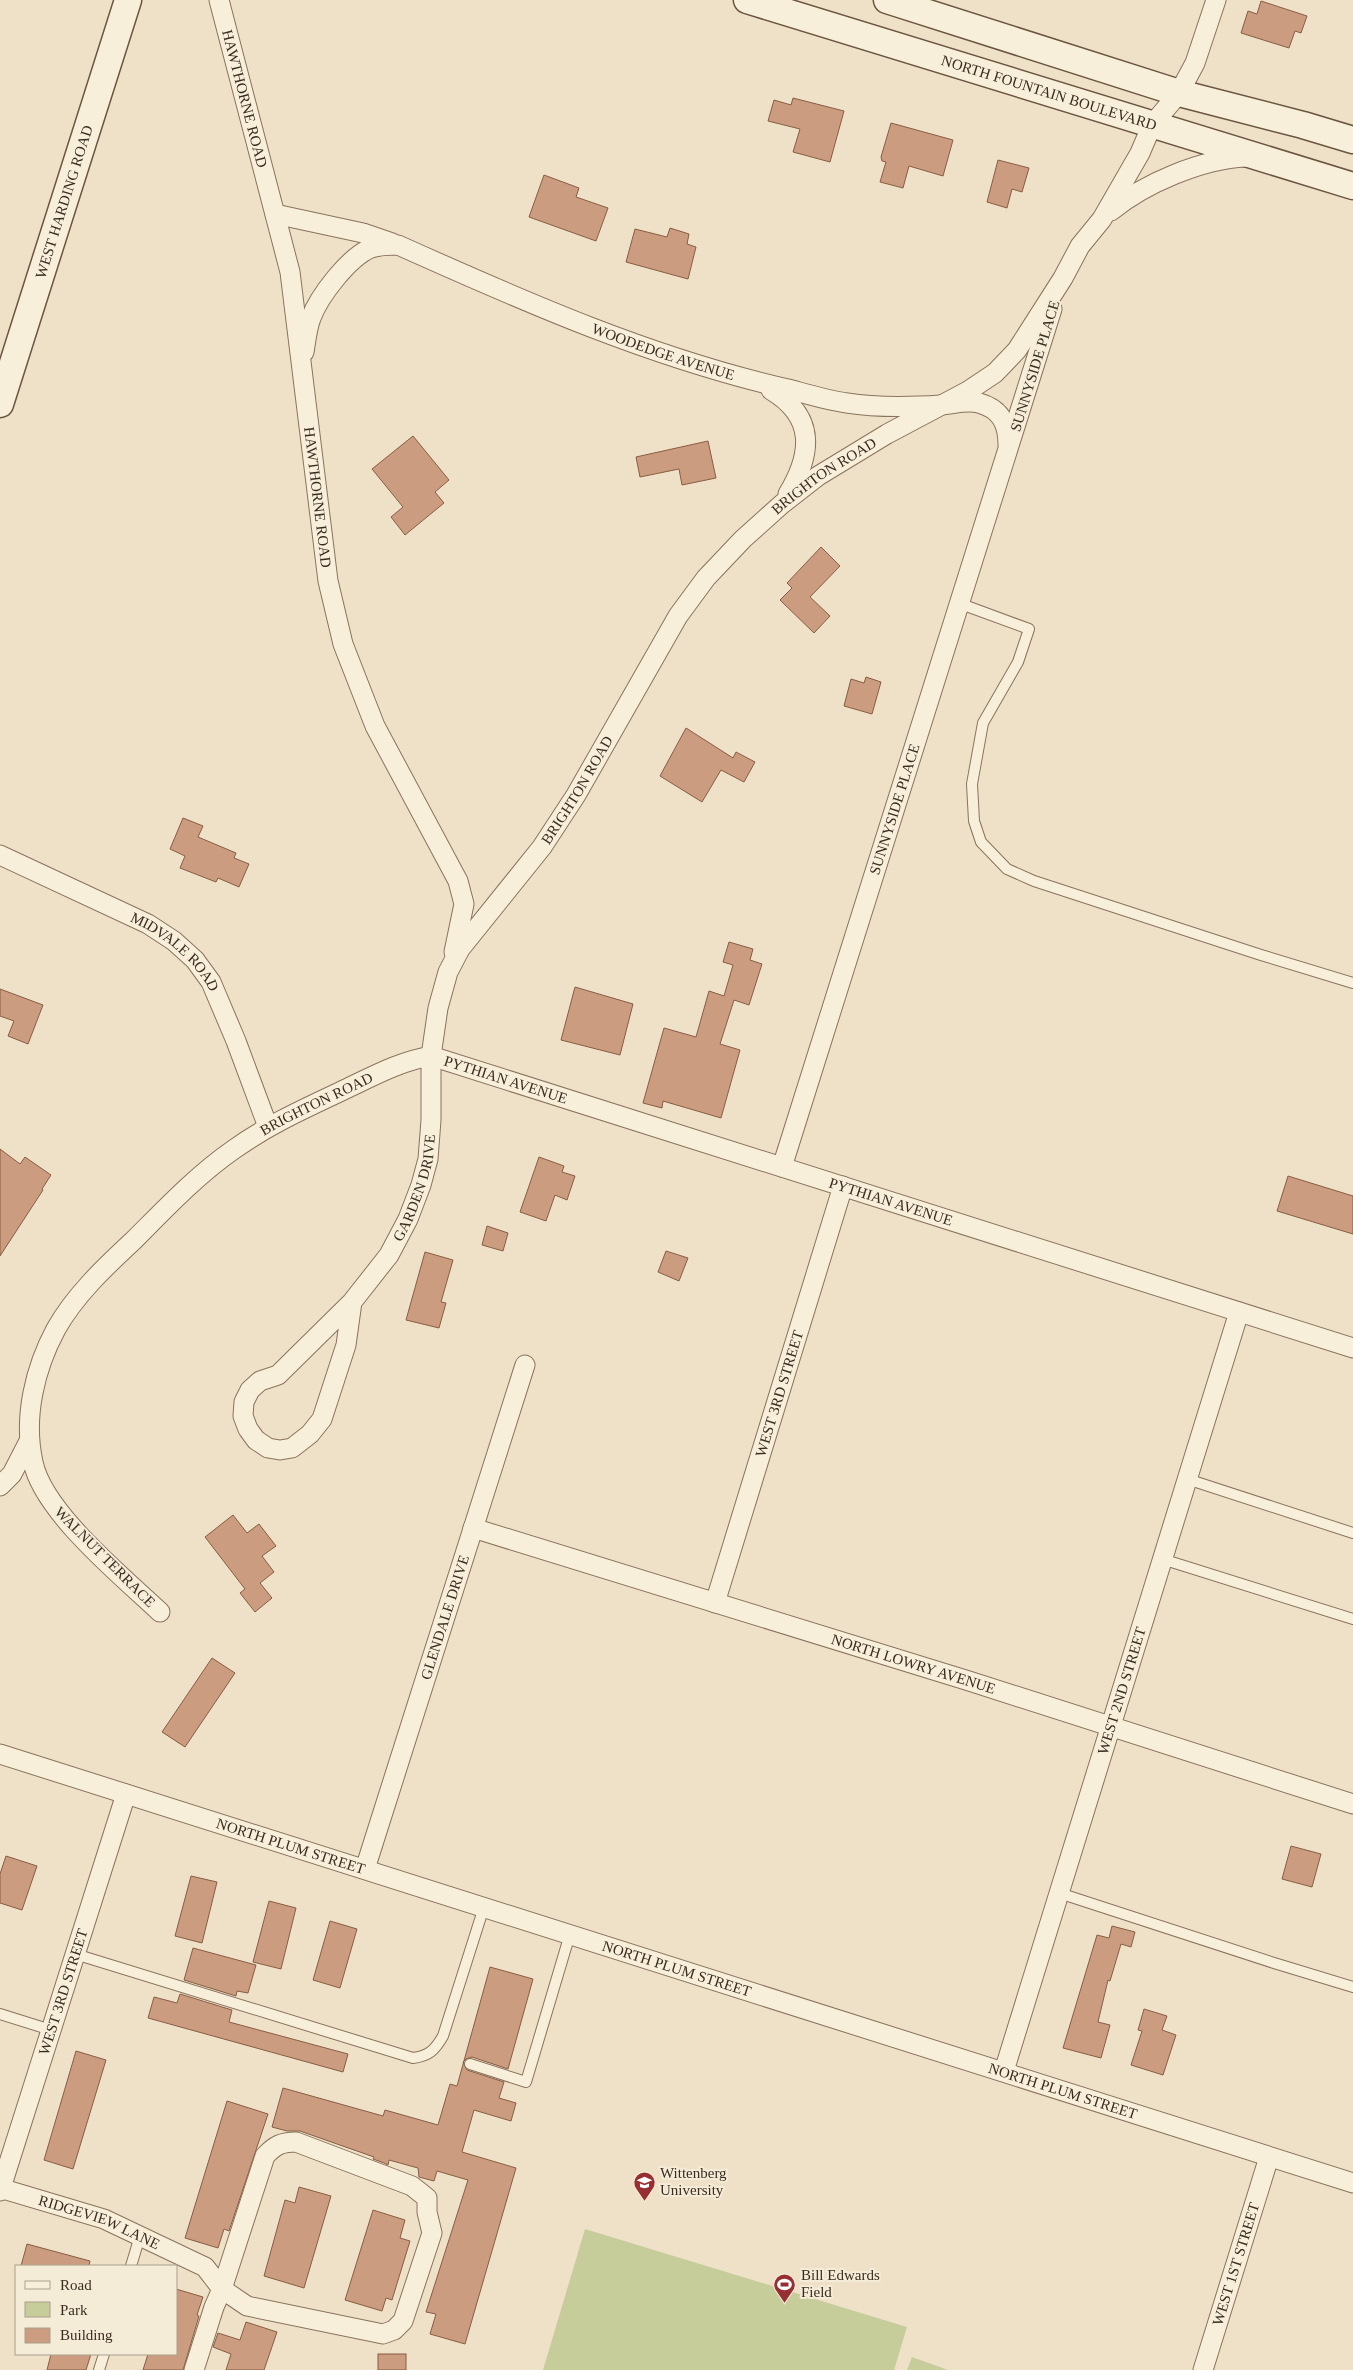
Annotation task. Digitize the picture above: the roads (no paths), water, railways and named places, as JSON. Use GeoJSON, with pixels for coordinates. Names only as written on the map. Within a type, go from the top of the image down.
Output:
{"type":"FeatureCollection","features":[{"type":"Feature","properties":{"kind":"street","name":"WEST HARDING ROAD"},"geometry":{"type":"LineString","coordinates":[[0,404],[128,0]]}},
{"type":"Feature","properties":{"kind":"street","name":"HAWTHORNE ROAD"},"geometry":{"type":"LineString","coordinates":[[218,0],[290,272],[328,582],[343,644],[375,726],[458,881],[464,904],[460,929],[448,972]]}},
{"type":"Feature","properties":{"kind":"street","name":"NORTH FOUNTAIN BOULEVARD"},"geometry":{"type":"LineString","coordinates":[[746,0],[776,4],[1152,125],[1353,186]]}},
{"type":"Feature","properties":{"kind":"street"},"geometry":{"type":"LineString","coordinates":[[887,0],[1178,93],[1303,124],[1353,140]]}},
{"type":"Feature","properties":{"kind":"street","name":"BRIGHTON ROAD"},"geometry":{"type":"LineString","coordinates":[[29,1441],[35,1381],[43,1355],[57,1327],[78,1297],[185,1190],[231,1151],[268,1127],[408,1060],[431,1056],[438,1008],[448,972],[460,950],[542,847],[576,795],[678,616],[706,578],[743,539],[782,504],[818,476],[887,434],[968,391],[995,373],[1017,350],[1063,278],[1080,246],[1102,218],[1140,153],[1152,125],[1178,93],[1195,63],[1216,0]]}},
{"type":"Feature","properties":{"kind":"street"},"geometry":{"type":"LineString","coordinates":[[1102,218],[1138,192],[1174,175],[1224,158],[1256,156]]}},
{"type":"Feature","properties":{"kind":"street","name":"WOODEDGE AVENUE"},"geometry":{"type":"LineString","coordinates":[[275,214],[363,232],[398,245],[510,295],[623,341],[693,365],[759,383],[846,403],[887,407],[944,405]]}},
{"type":"Feature","properties":{"kind":"street"},"geometry":{"type":"LineString","coordinates":[[302,374],[310,320],[316,306],[330,285],[357,257],[370,249],[382,245],[398,245]]}},
{"type":"Feature","properties":{"kind":"street","name":"SUNNYSIDE PLACE"},"geometry":{"type":"LineString","coordinates":[[782,1166],[1063,278]]}},
{"type":"Feature","properties":{"kind":"street"},"geometry":{"type":"LineString","coordinates":[[759,383],[786,399],[793,406],[802,425],[806,442],[805,460],[800,473],[782,504]]}},
{"type":"Feature","properties":{"kind":"street","name":"SUNNYSIDE PLACE"},"geometry":{"type":"LineString","coordinates":[[944,405],[967,402],[979,403],[993,410],[1004,420],[1008,430],[1008,454]]}},
{"type":"Feature","properties":{"kind":"street","name":"MIDVALE ROAD"},"geometry":{"type":"LineString","coordinates":[[0,856],[148,924],[174,941],[195,960],[215,991],[268,1127]]}},
{"type":"Feature","properties":{"kind":"street","name":"PYTHIAN AVENUE"},"geometry":{"type":"LineString","coordinates":[[431,1056],[1353,1348]]}},
{"type":"Feature","properties":{"kind":"street","name":"GARDEN DRIVE"},"geometry":{"type":"LineString","coordinates":[[352,1302],[346,1345],[322,1419],[310,1434],[292,1448],[280,1450],[268,1448],[256,1440],[248,1429],[243,1416],[244,1402],[250,1390],[260,1381],[278,1375],[352,1302],[389,1255],[408,1219],[421,1185],[428,1158],[431,1120],[431,1056]]}},
{"type":"Feature","properties":{"kind":"street","name":"WEST 3RD STREET"},"geometry":{"type":"LineString","coordinates":[[715,1603],[843,1186]]}},
{"type":"Feature","properties":{"kind":"street","name":"WEST 2ND STREET"},"geometry":{"type":"LineString","coordinates":[[1004,2071],[1240,1312]]}},
{"type":"Feature","properties":{"kind":"street","name":"GLENDALE DRIVE"},"geometry":{"type":"LineString","coordinates":[[365,1869],[525,1365]]}},
{"type":"Feature","properties":{"kind":"street"},"geometry":{"type":"LineString","coordinates":[[0,1486],[12,1474],[29,1441]]}},
{"type":"Feature","properties":{"kind":"street","name":"WALNUT TERRACE"},"geometry":{"type":"LineString","coordinates":[[29,1441],[33,1464],[49,1500],[66,1521],[160,1612]]}},
{"type":"Feature","properties":{"kind":"street","name":"NORTH LOWRY AVENUE"},"geometry":{"type":"LineString","coordinates":[[473,1528],[1110,1726],[1353,1804]]}},
{"type":"Feature","properties":{"kind":"street","name":"NORTH PLUM STREET"},"geometry":{"type":"LineString","coordinates":[[0,1754],[1353,2183]]}},
{"type":"Feature","properties":{"kind":"street","name":"WEST 3RD STREET"},"geometry":{"type":"LineString","coordinates":[[0,2189],[126,1794]]}},
{"type":"Feature","properties":{"kind":"street","name":"RIDGEVIEW LANE"},"geometry":{"type":"LineString","coordinates":[[0,2189],[104,2219],[140,2236],[205,2267],[222,2289],[247,2306],[382,2334],[394,2330],[403,2321],[432,2233],[427,2212],[427,2198],[412,2186],[296,2142],[284,2142],[273,2146],[265,2156],[222,2289]]}},
{"type":"Feature","properties":{"kind":"street","name":"WEST 1ST STREET"},"geometry":{"type":"LineString","coordinates":[[1203,2370],[1269,2157]]}},
{"type":"Feature","properties":{"kind":"street"},"geometry":{"type":"LineString","coordinates":[[194,2370],[222,2289]]}},
{"type":"Feature","properties":{"kind":"lane"},"geometry":{"type":"LineString","coordinates":[[961,604],[1029,629],[1018,662],[983,724],[972,784],[974,821],[981,842],[1007,869],[1112,908],[1353,983]]}},
{"type":"Feature","properties":{"kind":"lane"},"geometry":{"type":"LineString","coordinates":[[1187,1479],[1353,1533]]}},
{"type":"Feature","properties":{"kind":"lane"},"geometry":{"type":"LineString","coordinates":[[1162,1560],[1353,1619]]}},
{"type":"Feature","properties":{"kind":"lane"},"geometry":{"type":"LineString","coordinates":[[1059,1892],[1353,1987]]}},
{"type":"Feature","properties":{"kind":"lane"},"geometry":{"type":"LineString","coordinates":[[75,1954],[413,2058],[426,2056],[435,2050],[443,2036],[484,1907]]}},
{"type":"Feature","properties":{"kind":"lane"},"geometry":{"type":"LineString","coordinates":[[470,2064],[526,2082],[570,1934]]}},
{"type":"Feature","properties":{"kind":"lane"},"geometry":{"type":"LineString","coordinates":[[0,2014],[51,2030]]}},
{"type":"Feature","properties":{"kind":"lane"},"geometry":{"type":"LineString","coordinates":[[131,2265],[140,2236]]}},
{"type":"Feature","properties":{"kind":"lane"},"geometry":{"type":"LineString","coordinates":[[100,2370],[104,2355]]}},
{"type":"Feature","properties":{"kind":"place","name":"Wittenberg University"},"geometry":{"type":"Point","coordinates":[644,2201]}},
{"type":"Feature","properties":{"kind":"place","name":"Bill Edwards Field"},"geometry":{"type":"Point","coordinates":[785,2303]}}]}
